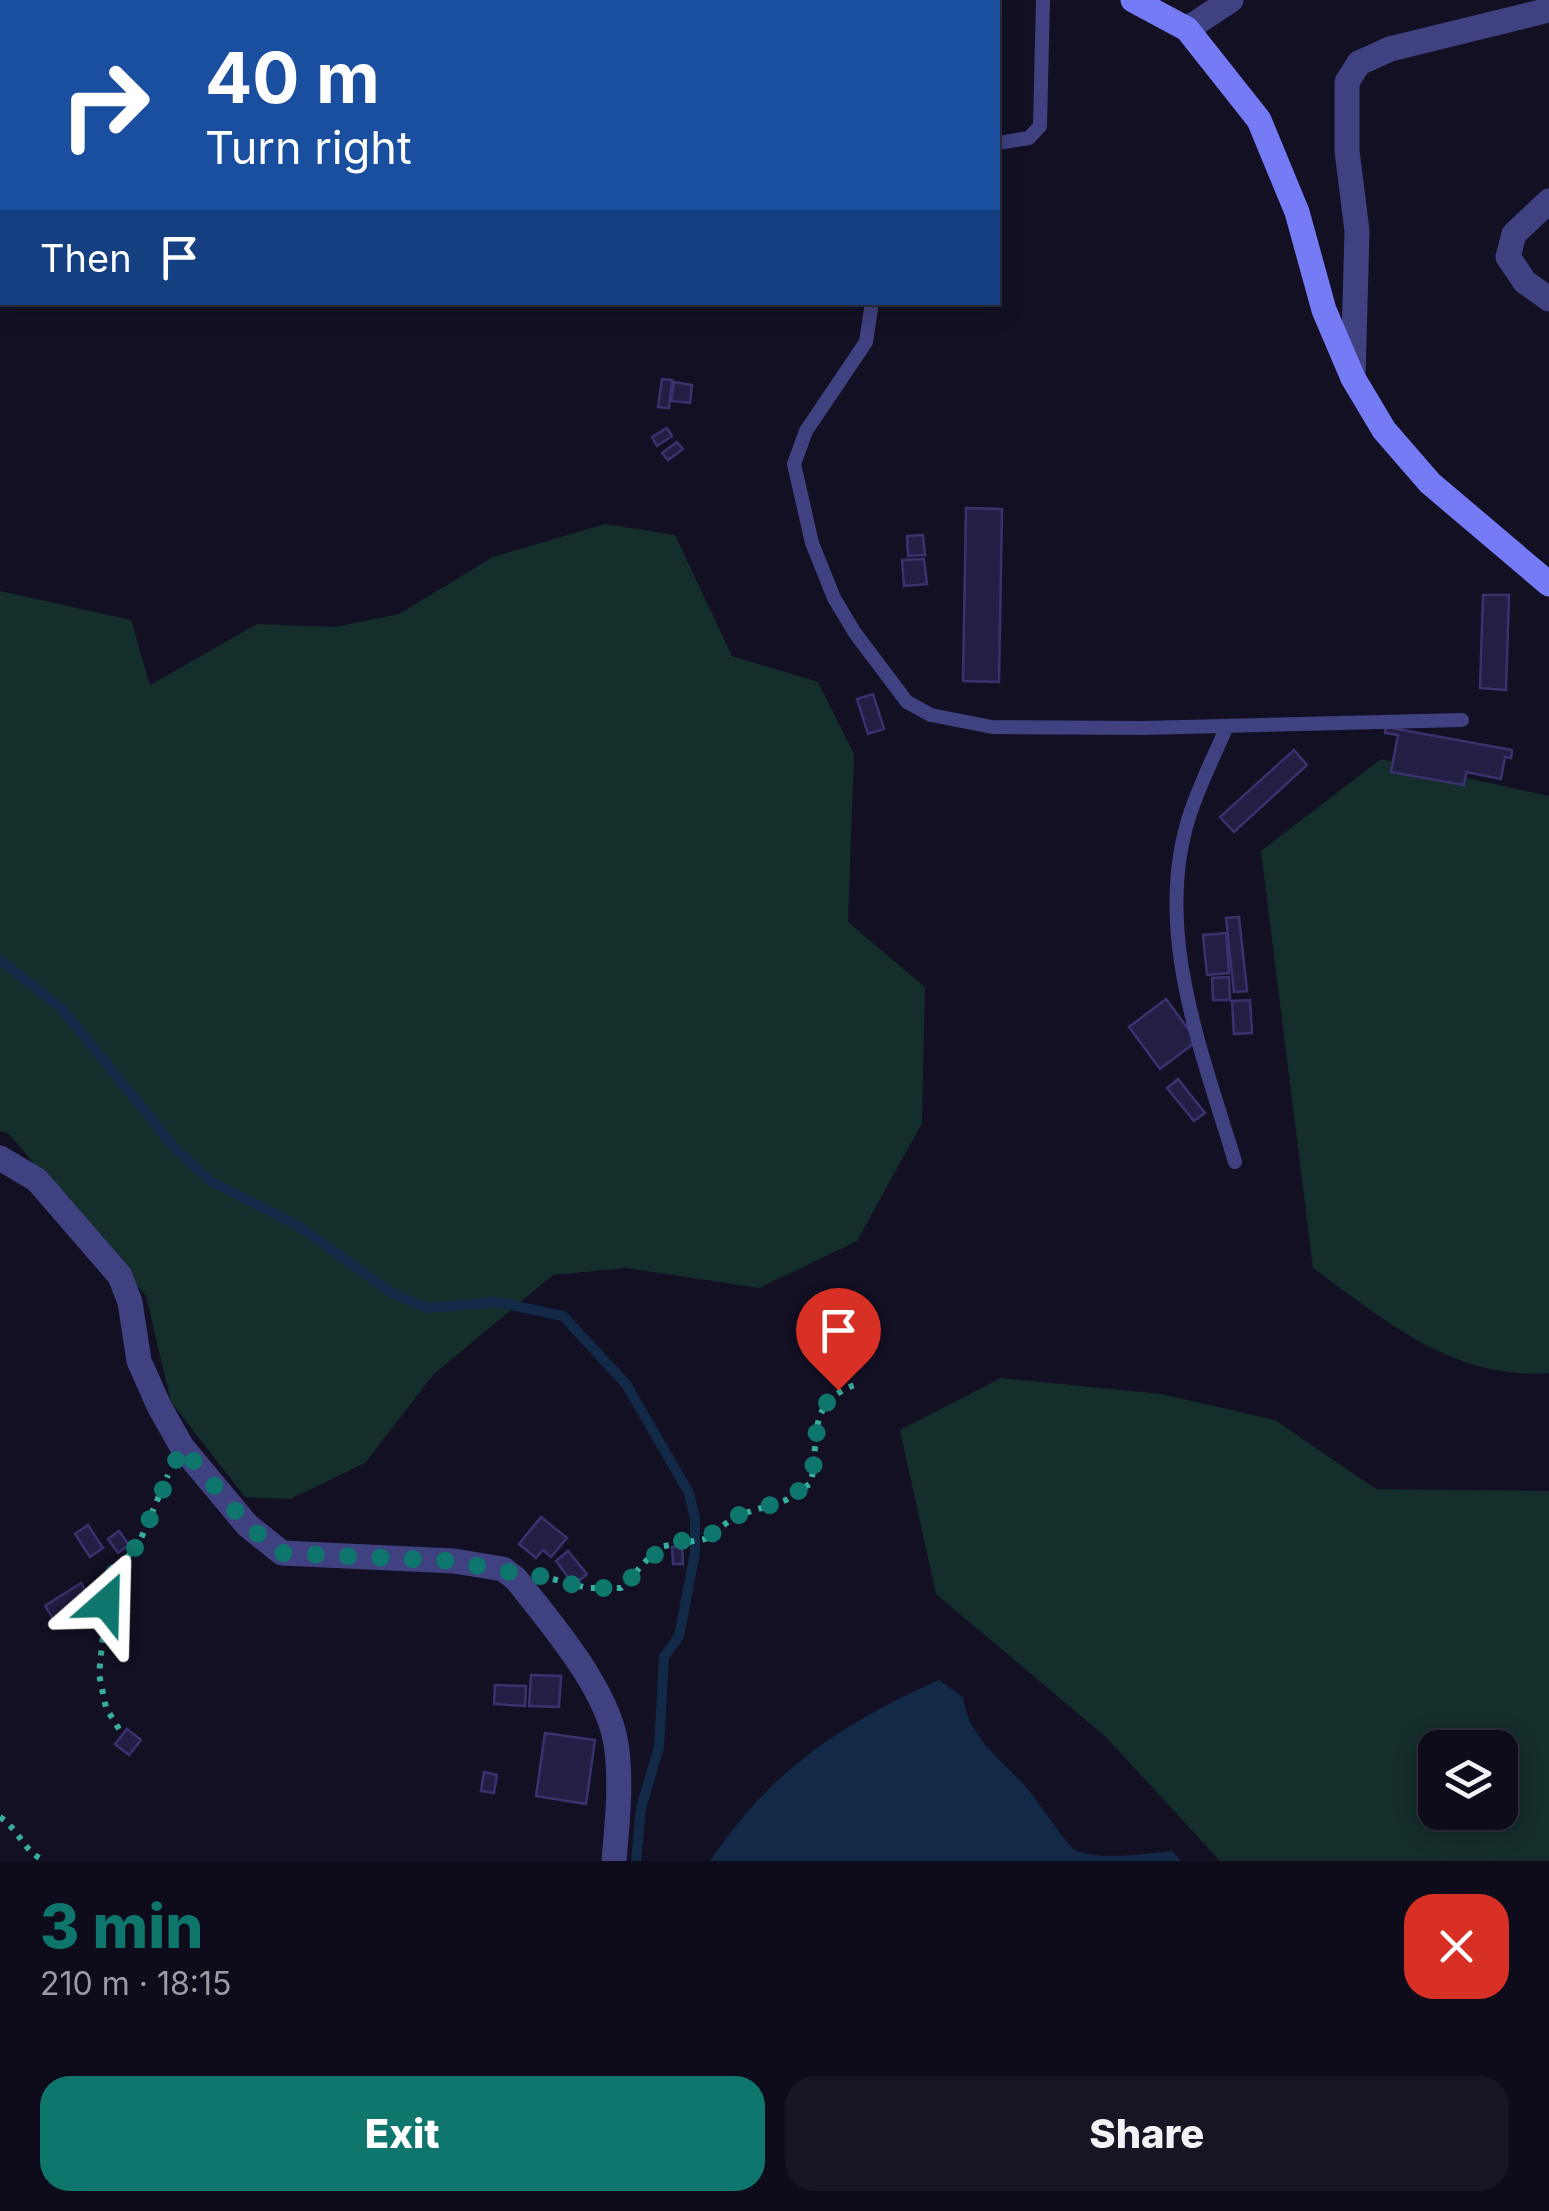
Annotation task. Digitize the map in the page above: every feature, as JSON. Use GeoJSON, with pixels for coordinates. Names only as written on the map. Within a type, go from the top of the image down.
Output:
{"type":"FeatureCollection","features":[{"type":"Feature","properties":{"kind":"street"},"geometry":{"type":"LineString","coordinates":[[1133,0],[1188,29],[1259,120],[1296,212],[1324,310],[1353,378],[1384,430],[1430,483],[1549,584]]}},
{"type":"Feature","properties":{"kind":"street"},"geometry":{"type":"LineString","coordinates":[[1188,29],[1231,0]]}},
{"type":"Feature","properties":{"kind":"street"},"geometry":{"type":"LineString","coordinates":[[1353,378],[1357,231],[1347,152],[1347,82],[1359,63],[1390,49],[1549,10]]}},
{"type":"Feature","properties":{"kind":"street"},"geometry":{"type":"LineString","coordinates":[[1549,201],[1514,234],[1508,257],[1525,282],[1549,299]]}},
{"type":"Feature","properties":{"kind":"street"},"geometry":{"type":"LineString","coordinates":[[0,1158],[37,1180],[120,1276],[130,1302],[139,1361],[182,1447],[247,1525],[282,1553],[454,1561],[508,1572],[542,1610],[584,1672],[610,1722],[618,1768],[614,1861]]}},
{"type":"Feature","properties":{"kind":"lane"},"geometry":{"type":"LineString","coordinates":[[1000,143],[1029,138],[1040,126],[1043,0]]}},
{"type":"Feature","properties":{"kind":"lane"},"geometry":{"type":"LineString","coordinates":[[872,305],[866,342],[806,431],[794,464],[812,543],[834,598],[907,702],[930,715],[992,726],[1462,720]]}},
{"type":"Feature","properties":{"kind":"lane"},"geometry":{"type":"LineString","coordinates":[[1227,726],[1190,813],[1176,883],[1184,992],[1235,1162]]}},
{"type":"Feature","properties":{"kind":"path"},"geometry":{"type":"LineString","coordinates":[[508,1572],[517,1570],[586,1588],[621,1588],[668,1542],[705,1539],[736,1516],[786,1500],[811,1482],[817,1423],[825,1401],[838,1390],[860,1383]]}},
{"type":"Feature","properties":{"kind":"path"},"geometry":{"type":"LineString","coordinates":[[119,1729],[106,1708],[100,1651],[109,1579],[139,1543],[182,1447]]}},
{"type":"Feature","properties":{"kind":"path"},"geometry":{"type":"LineString","coordinates":[[0,1818],[16,1828],[29,1854],[45,1861]]}},
{"type":"Feature","properties":{"kind":"green space"},"geometry":{"type":"Polygon","coordinates":[[[605,524],[675,535],[732,656],[818,682],[854,754],[848,922],[925,987],[922,1123],[857,1241],[759,1288],[626,1268],[553,1275],[433,1375],[365,1463],[290,1499],[245,1497],[171,1402],[146,1296],[9,1134],[0,1131],[0,591],[131,620],[150,685],[257,624],[335,627],[399,614],[493,557],[605,524]]]}},
{"type":"Feature","properties":{"kind":"green space"},"geometry":{"type":"Polygon","coordinates":[[[1381,759],[1549,796],[1549,1373],[1514,1373],[1451,1357],[1394,1326],[1313,1268],[1261,851],[1381,759]]]}},
{"type":"Feature","properties":{"kind":"green space"},"geometry":{"type":"Polygon","coordinates":[[[1001,1378],[1161,1394],[1275,1420],[1376,1489],[1549,1491],[1549,1861],[1220,1861],[1107,1738],[936,1594],[900,1430],[1001,1378]]]}},
{"type":"Feature","properties":{"kind":"water"},"geometry":{"type":"Polygon","coordinates":[[[939,1680],[963,1697],[966,1712],[980,1737],[1030,1792],[1073,1849],[1107,1856],[1172,1851],[1181,1861],[710,1861],[757,1801],[810,1753],[871,1714],[939,1680]]]}},
{"type":"Feature","properties":{"kind":"building"},"geometry":{"type":"Polygon","coordinates":[[[662,379],[672,380],[669,408],[658,407],[662,379]]]}},
{"type":"Feature","properties":{"kind":"building"},"geometry":{"type":"Polygon","coordinates":[[[674,382],[692,385],[690,403],[671,401],[674,382]]]}},
{"type":"Feature","properties":{"kind":"building"},"geometry":{"type":"Polygon","coordinates":[[[667,428],[672,436],[657,446],[652,437],[667,428]]]}},
{"type":"Feature","properties":{"kind":"building"},"geometry":{"type":"Polygon","coordinates":[[[677,442],[683,449],[668,460],[662,453],[677,442]]]}},
{"type":"Feature","properties":{"kind":"building"},"geometry":{"type":"Polygon","coordinates":[[[966,508],[1002,509],[999,682],[963,681],[966,508]]]}},
{"type":"Feature","properties":{"kind":"building"},"geometry":{"type":"Polygon","coordinates":[[[923,535],[925,555],[908,556],[907,536],[923,535]]]}},
{"type":"Feature","properties":{"kind":"building"},"geometry":{"type":"Polygon","coordinates":[[[924,559],[927,584],[904,586],[902,560],[924,559]]]}},
{"type":"Feature","properties":{"kind":"building"},"geometry":{"type":"Polygon","coordinates":[[[1483,595],[1509,595],[1506,690],[1480,688],[1483,595]]]}},
{"type":"Feature","properties":{"kind":"building"},"geometry":{"type":"Polygon","coordinates":[[[873,694],[884,729],[868,734],[857,699],[873,694]]]}},
{"type":"Feature","properties":{"kind":"building"},"geometry":{"type":"Polygon","coordinates":[[[1386,727],[1512,750],[1511,758],[1505,757],[1501,779],[1466,772],[1464,785],[1391,772],[1398,735],[1385,733],[1386,727]]]}},
{"type":"Feature","properties":{"kind":"building"},"geometry":{"type":"Polygon","coordinates":[[[1294,750],[1307,765],[1234,832],[1220,817],[1294,750]]]}},
{"type":"Feature","properties":{"kind":"building"},"geometry":{"type":"Polygon","coordinates":[[[1239,917],[1247,991],[1234,992],[1226,918],[1239,917]]]}},
{"type":"Feature","properties":{"kind":"building"},"geometry":{"type":"Polygon","coordinates":[[[1226,933],[1229,973],[1207,975],[1203,935],[1226,933]]]}},
{"type":"Feature","properties":{"kind":"building"},"geometry":{"type":"Polygon","coordinates":[[[1229,977],[1230,1000],[1213,1000],[1212,978],[1229,977]]]}},
{"type":"Feature","properties":{"kind":"building"},"geometry":{"type":"Polygon","coordinates":[[[1166,999],[1197,1041],[1160,1069],[1129,1027],[1166,999]]]}},
{"type":"Feature","properties":{"kind":"building"},"geometry":{"type":"Polygon","coordinates":[[[1250,1000],[1252,1033],[1234,1034],[1232,1001],[1250,1000]]]}},
{"type":"Feature","properties":{"kind":"building"},"geometry":{"type":"Polygon","coordinates":[[[1178,1079],[1205,1113],[1194,1121],[1167,1088],[1178,1079]]]}},
{"type":"Feature","properties":{"kind":"building"},"geometry":{"type":"Polygon","coordinates":[[[541,1517],[567,1538],[551,1557],[543,1550],[536,1558],[519,1544],[541,1517]]]}},
{"type":"Feature","properties":{"kind":"building"},"geometry":{"type":"Polygon","coordinates":[[[88,1525],[103,1548],[90,1557],[75,1534],[88,1525]]]}},
{"type":"Feature","properties":{"kind":"building"},"geometry":{"type":"Polygon","coordinates":[[[119,1531],[129,1545],[118,1553],[108,1539],[119,1531]]]}},
{"type":"Feature","properties":{"kind":"building"},"geometry":{"type":"Polygon","coordinates":[[[682,1546],[683,1564],[673,1564],[672,1547],[682,1546]]]}},
{"type":"Feature","properties":{"kind":"building"},"geometry":{"type":"Polygon","coordinates":[[[568,1551],[587,1574],[580,1580],[568,1577],[556,1561],[568,1551]]]}},
{"type":"Feature","properties":{"kind":"building"},"geometry":{"type":"Polygon","coordinates":[[[81,1583],[93,1602],[57,1625],[45,1606],[81,1583]]]}},
{"type":"Feature","properties":{"kind":"building"},"geometry":{"type":"Polygon","coordinates":[[[531,1675],[561,1676],[559,1707],[529,1706],[531,1675]]]}},
{"type":"Feature","properties":{"kind":"building"},"geometry":{"type":"Polygon","coordinates":[[[495,1685],[526,1686],[525,1706],[494,1704],[495,1685]]]}},
{"type":"Feature","properties":{"kind":"building"},"geometry":{"type":"Polygon","coordinates":[[[127,1729],[141,1740],[129,1755],[115,1744],[127,1729]]]}},
{"type":"Feature","properties":{"kind":"building"},"geometry":{"type":"Polygon","coordinates":[[[545,1733],[595,1740],[586,1804],[536,1796],[545,1733]]]}},
{"type":"Feature","properties":{"kind":"building"},"geometry":{"type":"Polygon","coordinates":[[[484,1772],[497,1775],[494,1793],[481,1791],[484,1772]]]}},
{"type":"Feature","properties":{"kind":"waterway"},"geometry":{"type":"LineString","coordinates":[[0,960],[61,1008],[175,1148],[210,1181],[297,1225],[392,1293],[427,1308],[497,1302],[563,1316],[626,1384],[689,1493],[695,1519],[695,1553],[679,1636],[664,1657],[659,1747],[641,1808],[636,1861]]}},
{"type":"Feature","properties":{"kind":"route"},"geometry":{"type":"LineString","coordinates":[[106,1603],[109,1579],[139,1543],[182,1447],[247,1525],[282,1553],[454,1561],[508,1572],[517,1570],[586,1588],[621,1588],[668,1542],[705,1539],[736,1516],[802,1491],[811,1482],[815,1465],[817,1423],[825,1401],[838,1390]]}}]}
